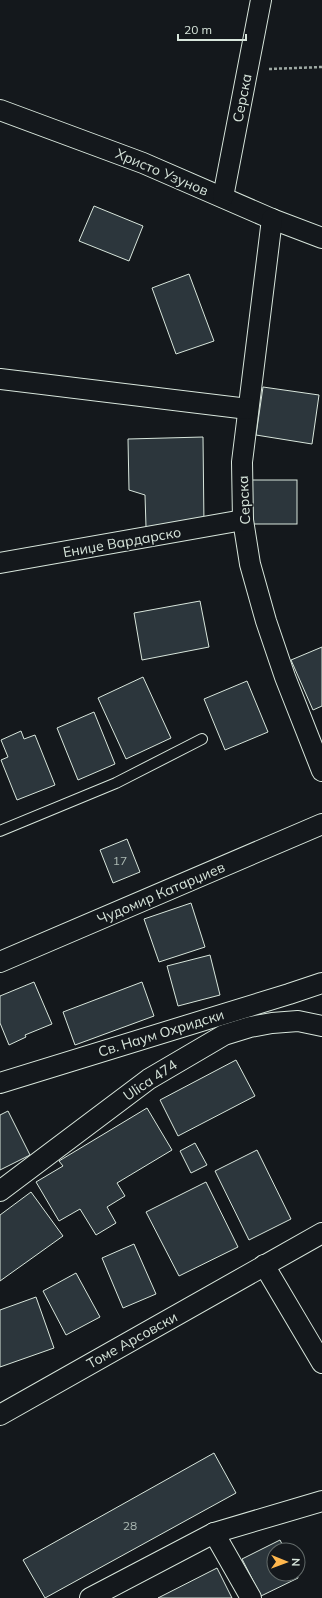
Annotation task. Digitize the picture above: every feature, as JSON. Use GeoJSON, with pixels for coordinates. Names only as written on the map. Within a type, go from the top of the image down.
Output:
{"type":"FeatureCollection","features":[{"type":"Feature","properties":{"kind":"street","name":"Серска"},"geometry":{"type":"LineString","coordinates":[[223,197],[261,0]]}},
{"type":"Feature","properties":{"kind":"street","name":"Христо Узунов"},"geometry":{"type":"LineString","coordinates":[[0,110],[143,163],[322,238]]}},
{"type":"Feature","properties":{"kind":"street","name":"Серска"},"geometry":{"type":"LineString","coordinates":[[272,218],[242,462],[244,520],[250,564],[266,621],[285,677],[322,770]]}},
{"type":"Feature","properties":{"kind":"street"},"geometry":{"type":"LineString","coordinates":[[0,379],[248,409]]}},
{"type":"Feature","properties":{"kind":"street","name":"Ениџе Вардарско"},"geometry":{"type":"LineString","coordinates":[[0,563],[244,520]]}},
{"type":"Feature","properties":{"kind":"street","name":"Чудомир Катарџиев"},"geometry":{"type":"LineString","coordinates":[[0,962],[322,824]]}},
{"type":"Feature","properties":{"kind":"street","name":"Св. Наум Охридски"},"geometry":{"type":"LineString","coordinates":[[0,1083],[281,997],[322,982]]}},
{"type":"Feature","properties":{"kind":"street","name":"Ulica 474"},"geometry":{"type":"LineString","coordinates":[[0,1191],[150,1079],[224,1035],[250,1027],[272,1023],[298,1021],[322,1026]]}},
{"type":"Feature","properties":{"kind":"street","name":"Томе Арсовски"},"geometry":{"type":"LineString","coordinates":[[0,1415],[322,1233]]}},
{"type":"Feature","properties":{"kind":"street"},"geometry":{"type":"LineString","coordinates":[[264,1265],[322,1363]]}},
{"type":"Feature","properties":{"kind":"street"},"geometry":{"type":"LineString","coordinates":[[90,1598],[214,1533],[322,1501]]}},
{"type":"Feature","properties":{"kind":"street"},"geometry":{"type":"LineString","coordinates":[[214,1533],[251,1598]]}},
{"type":"Feature","properties":{"kind":"lane"},"geometry":{"type":"LineString","coordinates":[[0,831],[116,782],[202,740]]}},
{"type":"Feature","properties":{"kind":"path"},"geometry":{"type":"LineString","coordinates":[[248,70],[322,67]]}},
{"type":"Feature","properties":{"kind":"building"},"geometry":{"type":"Polygon","coordinates":[[[94,206],[143,226],[129,261],[79,241],[94,206]]]}},
{"type":"Feature","properties":{"kind":"building"},"geometry":{"type":"Polygon","coordinates":[[[189,274],[214,341],[176,354],[152,288],[189,274]]]}},
{"type":"Feature","properties":{"kind":"building"},"geometry":{"type":"Polygon","coordinates":[[[263,387],[319,395],[312,444],[256,435],[263,387]]]}},
{"type":"Feature","properties":{"kind":"building"},"geometry":{"type":"Polygon","coordinates":[[[203,437],[204,526],[146,527],[145,495],[129,490],[128,439],[203,437]]]}},
{"type":"Feature","properties":{"kind":"building"},"geometry":{"type":"Polygon","coordinates":[[[251,480],[297,480],[297,524],[251,524],[251,480]]]}},
{"type":"Feature","properties":{"kind":"building"},"geometry":{"type":"Polygon","coordinates":[[[200,601],[209,647],[142,660],[134,613],[200,601]]]}},
{"type":"Feature","properties":{"kind":"building"},"geometry":{"type":"Polygon","coordinates":[[[322,647],[322,706],[313,710],[291,660],[322,647]]]}},
{"type":"Feature","properties":{"kind":"building"},"geometry":{"type":"Polygon","coordinates":[[[143,677],[171,738],[126,759],[98,698],[143,677]]]}},
{"type":"Feature","properties":{"kind":"building"},"geometry":{"type":"Polygon","coordinates":[[[247,681],[268,732],[225,750],[204,699],[247,681]]]}},
{"type":"Feature","properties":{"kind":"building"},"geometry":{"type":"Polygon","coordinates":[[[94,712],[115,764],[78,780],[57,728],[94,712]]]}},
{"type":"Feature","properties":{"kind":"building"},"geometry":{"type":"Polygon","coordinates":[[[21,731],[24,739],[35,735],[55,785],[17,800],[1,760],[8,757],[1,740],[21,731]]]}},
{"type":"Feature","properties":{"kind":"building"},"geometry":{"type":"Polygon","coordinates":[[[127,839],[140,872],[113,883],[100,850],[127,839]]]}},
{"type":"Feature","properties":{"kind":"building"},"geometry":{"type":"Polygon","coordinates":[[[191,903],[205,947],[159,962],[144,919],[191,903]]]}},
{"type":"Feature","properties":{"kind":"building"},"geometry":{"type":"Polygon","coordinates":[[[210,955],[220,995],[178,1006],[167,966],[210,955]]]}},
{"type":"Feature","properties":{"kind":"building"},"geometry":{"type":"Polygon","coordinates":[[[34,982],[52,1024],[25,1035],[26,1037],[9,1045],[0,1023],[0,996],[34,982]]]}},
{"type":"Feature","properties":{"kind":"building"},"geometry":{"type":"Polygon","coordinates":[[[142,982],[154,1016],[75,1045],[63,1012],[142,982]]]}},
{"type":"Feature","properties":{"kind":"building"},"geometry":{"type":"Polygon","coordinates":[[[236,1060],[255,1096],[178,1136],[160,1100],[236,1060]]]}},
{"type":"Feature","properties":{"kind":"building"},"geometry":{"type":"Polygon","coordinates":[[[147,1108],[172,1150],[117,1183],[125,1196],[107,1207],[116,1223],[96,1235],[80,1209],[59,1221],[36,1182],[63,1166],[59,1161],[147,1108]]]}},
{"type":"Feature","properties":{"kind":"building"},"geometry":{"type":"Polygon","coordinates":[[[8,1111],[30,1155],[0,1170],[0,1115],[8,1111]]]}},
{"type":"Feature","properties":{"kind":"building"},"geometry":{"type":"Polygon","coordinates":[[[195,1143],[207,1165],[191,1173],[180,1151],[195,1143]]]}},
{"type":"Feature","properties":{"kind":"building"},"geometry":{"type":"Polygon","coordinates":[[[257,1150],[291,1219],[249,1240],[215,1171],[257,1150]]]}},
{"type":"Feature","properties":{"kind":"building"},"geometry":{"type":"Polygon","coordinates":[[[206,1182],[238,1247],[179,1276],[146,1212],[206,1182]]]}},
{"type":"Feature","properties":{"kind":"building"},"geometry":{"type":"Polygon","coordinates":[[[31,1192],[63,1236],[0,1281],[0,1215],[31,1192]]]}},
{"type":"Feature","properties":{"kind":"building"},"geometry":{"type":"Polygon","coordinates":[[[134,1244],[156,1294],[123,1308],[102,1258],[134,1244]]]}},
{"type":"Feature","properties":{"kind":"building"},"geometry":{"type":"Polygon","coordinates":[[[76,1273],[100,1317],[66,1335],[43,1291],[76,1273]]]}},
{"type":"Feature","properties":{"kind":"building"},"geometry":{"type":"Polygon","coordinates":[[[36,1297],[54,1348],[0,1367],[0,1310],[36,1297]]]}},
{"type":"Feature","properties":{"kind":"building"},"geometry":{"type":"Polygon","coordinates":[[[214,1453],[236,1493],[45,1598],[23,1560],[214,1453]]]}},
{"type":"Feature","properties":{"kind":"building"},"geometry":{"type":"Polygon","coordinates":[[[266,1547],[266,1582],[290,1582],[261,1596],[242,1559],[266,1547]]]}},
{"type":"Feature","properties":{"kind":"building"},"geometry":{"type":"Polygon","coordinates":[[[217,1568],[232,1598],[158,1598],[217,1568]]]}}]}
